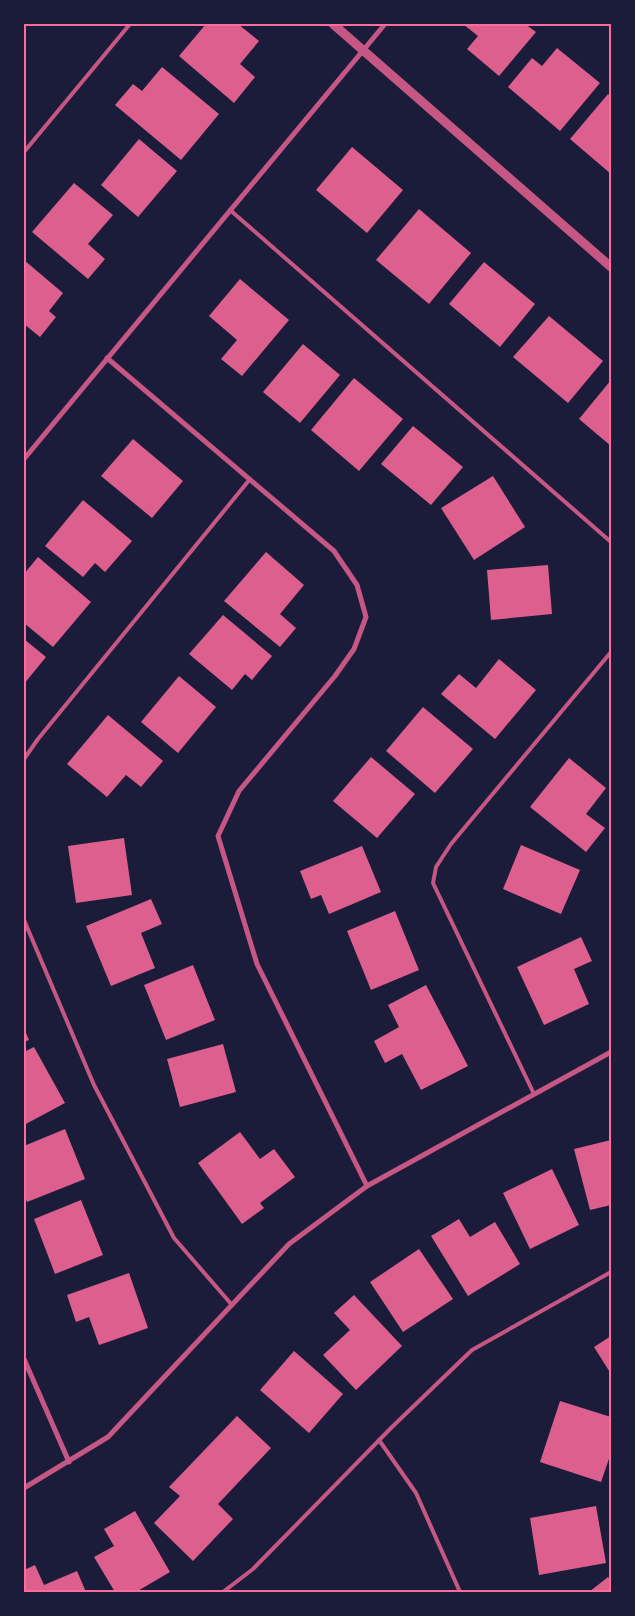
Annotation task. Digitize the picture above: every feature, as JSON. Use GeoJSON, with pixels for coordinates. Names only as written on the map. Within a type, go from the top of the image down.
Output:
{"type":"FeatureCollection","features":[{"type":"Feature","properties":{"kind":"street"},"geometry":{"type":"LineString","coordinates":[[333,24],[611,267]]}},
{"type":"Feature","properties":{"kind":"street"},"geometry":{"type":"LineString","coordinates":[[24,459],[385,24]]}},
{"type":"Feature","properties":{"kind":"street"},"geometry":{"type":"LineString","coordinates":[[107,358],[334,550],[357,585],[366,617],[354,649],[335,676],[239,791],[218,836],[258,964],[367,1186]]}},
{"type":"Feature","properties":{"kind":"street"},"geometry":{"type":"LineString","coordinates":[[24,1488],[108,1437],[289,1244],[367,1186],[611,1052]]}},
{"type":"Feature","properties":{"kind":"street"},"geometry":{"type":"LineString","coordinates":[[24,1358],[69,1462]]}},
{"type":"Feature","properties":{"kind":"lane"},"geometry":{"type":"LineString","coordinates":[[24,152],[130,24]]}},
{"type":"Feature","properties":{"kind":"lane"},"geometry":{"type":"LineString","coordinates":[[230,210],[611,542]]}},
{"type":"Feature","properties":{"kind":"lane"},"geometry":{"type":"LineString","coordinates":[[24,759],[38,739],[250,479]]}},
{"type":"Feature","properties":{"kind":"lane"},"geometry":{"type":"LineString","coordinates":[[534,1094],[433,883],[436,867],[451,844],[611,652]]}},
{"type":"Feature","properties":{"kind":"lane"},"geometry":{"type":"LineString","coordinates":[[24,920],[94,1085],[174,1238],[232,1305]]}},
{"type":"Feature","properties":{"kind":"lane"},"geometry":{"type":"LineString","coordinates":[[223,1592],[253,1569],[379,1440],[472,1350],[611,1272]]}},
{"type":"Feature","properties":{"kind":"lane"},"geometry":{"type":"LineString","coordinates":[[379,1440],[416,1493],[460,1592]]}},
{"type":"Feature","properties":{"kind":"building"},"geometry":{"type":"Polygon","coordinates":[[[206,24],[238,24],[259,41],[240,64],[255,77],[234,103],[179,56],[206,24]]]}},
{"type":"Feature","properties":{"kind":"building"},"geometry":{"type":"Polygon","coordinates":[[[463,24],[525,24],[536,32],[499,76],[467,49],[478,36],[463,24]]]}},
{"type":"Feature","properties":{"kind":"building"},"geometry":{"type":"Polygon","coordinates":[[[557,48],[600,83],[560,131],[508,87],[532,58],[542,66],[557,48]]]}},
{"type":"Feature","properties":{"kind":"building"},"geometry":{"type":"Polygon","coordinates":[[[162,67],[219,114],[181,160],[115,105],[133,84],[142,91],[162,67]]]}},
{"type":"Feature","properties":{"kind":"building"},"geometry":{"type":"Polygon","coordinates":[[[608,94],[611,97],[611,174],[570,139],[608,94]]]}},
{"type":"Feature","properties":{"kind":"building"},"geometry":{"type":"Polygon","coordinates":[[[139,139],[177,171],[138,217],[101,185],[139,139]]]}},
{"type":"Feature","properties":{"kind":"building"},"geometry":{"type":"Polygon","coordinates":[[[352,147],[403,190],[367,233],[316,190],[352,147]]]}},
{"type":"Feature","properties":{"kind":"building"},"geometry":{"type":"Polygon","coordinates":[[[74,183],[113,215],[88,244],[105,259],[88,279],[32,232],[74,183]]]}},
{"type":"Feature","properties":{"kind":"building"},"geometry":{"type":"Polygon","coordinates":[[[419,209],[471,253],[429,304],[376,260],[419,209]]]}},
{"type":"Feature","properties":{"kind":"building"},"geometry":{"type":"Polygon","coordinates":[[[24,260],[63,293],[49,311],[56,317],[40,337],[24,324],[24,260]]]}},
{"type":"Feature","properties":{"kind":"building"},"geometry":{"type":"Polygon","coordinates":[[[484,262],[535,304],[500,347],[449,304],[484,262]]]}},
{"type":"Feature","properties":{"kind":"building"},"geometry":{"type":"Polygon","coordinates":[[[240,279],[289,320],[242,376],[221,359],[237,340],[209,316],[240,279]]]}},
{"type":"Feature","properties":{"kind":"building"},"geometry":{"type":"Polygon","coordinates":[[[549,316],[603,361],[568,403],[513,357],[549,316]]]}},
{"type":"Feature","properties":{"kind":"building"},"geometry":{"type":"Polygon","coordinates":[[[303,344],[340,375],[300,423],[263,392],[303,344]]]}},
{"type":"Feature","properties":{"kind":"building"},"geometry":{"type":"Polygon","coordinates":[[[354,378],[403,419],[359,471],[311,430],[354,378]]]}},
{"type":"Feature","properties":{"kind":"building"},"geometry":{"type":"Polygon","coordinates":[[[611,380],[611,446],[579,419],[611,380]]]}},
{"type":"Feature","properties":{"kind":"building"},"geometry":{"type":"Polygon","coordinates":[[[413,426],[463,467],[431,505],[381,464],[413,426]]]}},
{"type":"Feature","properties":{"kind":"building"},"geometry":{"type":"Polygon","coordinates":[[[133,439],[183,481],[152,518],[101,476],[133,439]]]}},
{"type":"Feature","properties":{"kind":"building"},"geometry":{"type":"Polygon","coordinates":[[[493,476],[525,527],[474,560],[441,508],[493,476]]]}},
{"type":"Feature","properties":{"kind":"building"},"geometry":{"type":"Polygon","coordinates":[[[83,500],[132,541],[105,572],[95,563],[83,577],[45,546],[83,500]]]}},
{"type":"Feature","properties":{"kind":"building"},"geometry":{"type":"Polygon","coordinates":[[[266,552],[304,585],[280,614],[296,628],[280,647],[224,601],[266,552]]]}},
{"type":"Feature","properties":{"kind":"building"},"geometry":{"type":"Polygon","coordinates":[[[38,557],[91,602],[53,647],[24,623],[24,574],[38,557]]]}},
{"type":"Feature","properties":{"kind":"building"},"geometry":{"type":"Polygon","coordinates":[[[548,565],[552,614],[491,620],[487,570],[548,565]]]}},
{"type":"Feature","properties":{"kind":"building"},"geometry":{"type":"Polygon","coordinates":[[[223,615],[272,656],[252,680],[245,674],[232,690],[189,654],[223,615]]]}},
{"type":"Feature","properties":{"kind":"building"},"geometry":{"type":"Polygon","coordinates":[[[24,639],[46,657],[24,684],[24,639]]]}},
{"type":"Feature","properties":{"kind":"building"},"geometry":{"type":"Polygon","coordinates":[[[499,659],[536,690],[495,739],[441,694],[459,674],[476,688],[499,659]]]}},
{"type":"Feature","properties":{"kind":"building"},"geometry":{"type":"Polygon","coordinates":[[[179,676],[216,707],[178,753],[141,722],[179,676]]]}},
{"type":"Feature","properties":{"kind":"building"},"geometry":{"type":"Polygon","coordinates":[[[423,707],[473,749],[435,793],[386,751],[423,707]]]}},
{"type":"Feature","properties":{"kind":"building"},"geometry":{"type":"Polygon","coordinates":[[[108,715],[163,761],[141,787],[126,775],[107,797],[67,764],[108,715]]]}},
{"type":"Feature","properties":{"kind":"building"},"geometry":{"type":"Polygon","coordinates":[[[371,757],[415,794],[377,838],[333,801],[371,757]]]}},
{"type":"Feature","properties":{"kind":"building"},"geometry":{"type":"Polygon","coordinates":[[[569,758],[606,788],[586,814],[605,828],[586,852],[530,807],[569,758]]]}},
{"type":"Feature","properties":{"kind":"building"},"geometry":{"type":"Polygon","coordinates":[[[124,838],[132,895],[76,903],[68,846],[124,838]]]}},
{"type":"Feature","properties":{"kind":"building"},"geometry":{"type":"Polygon","coordinates":[[[521,845],[580,870],[561,914],[503,889],[521,845]]]}},
{"type":"Feature","properties":{"kind":"building"},"geometry":{"type":"Polygon","coordinates":[[[362,846],[381,892],[329,914],[321,895],[311,899],[300,871],[362,846]]]}},
{"type":"Feature","properties":{"kind":"building"},"geometry":{"type":"Polygon","coordinates":[[[151,899],[162,924],[141,933],[155,968],[111,986],[86,926],[151,899]]]}},
{"type":"Feature","properties":{"kind":"building"},"geometry":{"type":"Polygon","coordinates":[[[395,911],[419,970],[371,990],[347,931],[395,911]]]}},
{"type":"Feature","properties":{"kind":"building"},"geometry":{"type":"Polygon","coordinates":[[[581,937],[592,961],[574,969],[589,1004],[544,1025],[517,967],[581,937]]]}},
{"type":"Feature","properties":{"kind":"building"},"geometry":{"type":"Polygon","coordinates":[[[193,965],[215,1020],[166,1040],[144,985],[193,965]]]}},
{"type":"Feature","properties":{"kind":"building"},"geometry":{"type":"Polygon","coordinates":[[[426,985],[468,1066],[421,1090],[402,1054],[385,1063],[374,1041],[399,1027],[388,1005],[426,985]]]}},
{"type":"Feature","properties":{"kind":"building"},"geometry":{"type":"Polygon","coordinates":[[[24,1028],[29,1040],[24,1042],[24,1028]]]}},
{"type":"Feature","properties":{"kind":"building"},"geometry":{"type":"Polygon","coordinates":[[[223,1044],[236,1092],[180,1107],[167,1059],[223,1044]]]}},
{"type":"Feature","properties":{"kind":"building"},"geometry":{"type":"Polygon","coordinates":[[[34,1047],[65,1103],[24,1125],[24,1052],[34,1047]]]}},
{"type":"Feature","properties":{"kind":"building"},"geometry":{"type":"Polygon","coordinates":[[[65,1129],[85,1179],[27,1202],[24,1194],[24,1146],[65,1129]]]}},
{"type":"Feature","properties":{"kind":"building"},"geometry":{"type":"Polygon","coordinates":[[[240,1132],[260,1159],[274,1149],[295,1177],[260,1203],[264,1208],[242,1224],[198,1163],[240,1132]]]}},
{"type":"Feature","properties":{"kind":"building"},"geometry":{"type":"Polygon","coordinates":[[[611,1140],[611,1205],[590,1210],[574,1149],[611,1140]]]}},
{"type":"Feature","properties":{"kind":"building"},"geometry":{"type":"Polygon","coordinates":[[[552,1169],[579,1225],[530,1249],[503,1193],[552,1169]]]}},
{"type":"Feature","properties":{"kind":"building"},"geometry":{"type":"Polygon","coordinates":[[[81,1200],[103,1255],[55,1274],[34,1219],[81,1200]]]}},
{"type":"Feature","properties":{"kind":"building"},"geometry":{"type":"Polygon","coordinates":[[[459,1219],[470,1237],[495,1222],[520,1264],[468,1296],[431,1236],[459,1219]]]}},
{"type":"Feature","properties":{"kind":"building"},"geometry":{"type":"Polygon","coordinates":[[[419,1249],[453,1299],[403,1332],[370,1282],[419,1249]]]}},
{"type":"Feature","properties":{"kind":"building"},"geometry":{"type":"Polygon","coordinates":[[[129,1273],[148,1328],[99,1345],[89,1317],[76,1322],[67,1295],[129,1273]]]}},
{"type":"Feature","properties":{"kind":"building"},"geometry":{"type":"Polygon","coordinates":[[[354,1295],[402,1346],[356,1390],[323,1355],[350,1330],[334,1313],[354,1295]]]}},
{"type":"Feature","properties":{"kind":"building"},"geometry":{"type":"Polygon","coordinates":[[[611,1336],[611,1374],[594,1347],[611,1336]]]}},
{"type":"Feature","properties":{"kind":"building"},"geometry":{"type":"Polygon","coordinates":[[[294,1351],[343,1394],[309,1433],[260,1390],[294,1351]]]}},
{"type":"Feature","properties":{"kind":"building"},"geometry":{"type":"Polygon","coordinates":[[[560,1401],[611,1417],[611,1453],[601,1482],[540,1462],[560,1401]]]}},
{"type":"Feature","properties":{"kind":"building"},"geometry":{"type":"Polygon","coordinates":[[[237,1416],[271,1448],[218,1504],[233,1519],[193,1561],[154,1523],[180,1496],[169,1487],[237,1416]]]}},
{"type":"Feature","properties":{"kind":"building"},"geometry":{"type":"Polygon","coordinates":[[[596,1506],[606,1563],[539,1575],[530,1518],[596,1506]]]}},
{"type":"Feature","properties":{"kind":"building"},"geometry":{"type":"Polygon","coordinates":[[[135,1511],[170,1572],[136,1592],[115,1592],[94,1557],[114,1546],[104,1529],[135,1511]]]}},
{"type":"Feature","properties":{"kind":"building"},"geometry":{"type":"Polygon","coordinates":[[[35,1565],[44,1585],[77,1571],[86,1592],[24,1592],[24,1570],[35,1565]]]}},
{"type":"Feature","properties":{"kind":"building"},"geometry":{"type":"Polygon","coordinates":[[[608,1577],[611,1581],[611,1592],[589,1592],[608,1577]]]}}]}
